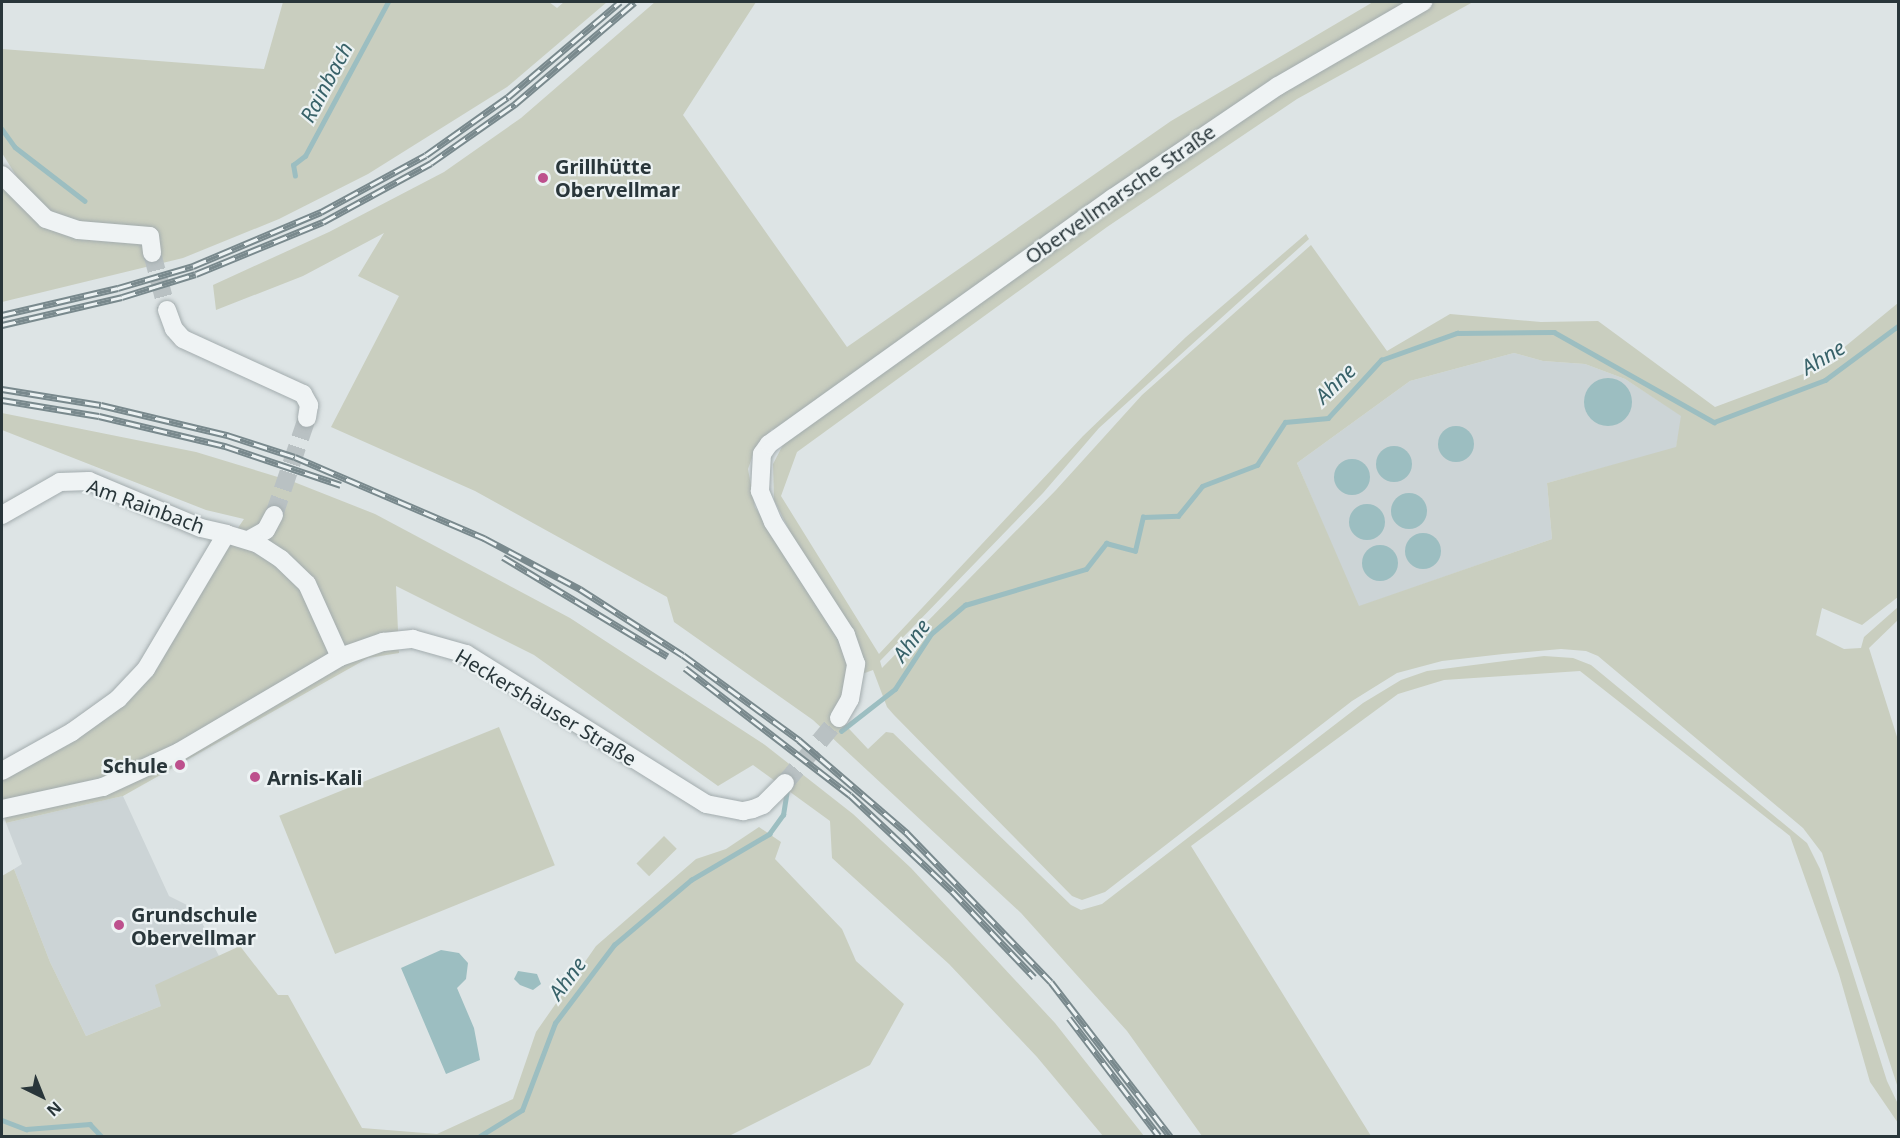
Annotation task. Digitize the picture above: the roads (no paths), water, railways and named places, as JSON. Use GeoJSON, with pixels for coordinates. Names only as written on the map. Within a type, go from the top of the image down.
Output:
{"type":"FeatureCollection","features":[{"type":"Feature","properties":{"kind":"street","name":"Obervellmarsche Straße"},"geometry":{"type":"LineString","coordinates":[[839,718],[850,699],[856,663],[846,635],[773,522],[760,491],[762,454],[769,444],[825,400],[1278,86],[1422,2]]}},
{"type":"Feature","properties":{"kind":"street"},"geometry":{"type":"LineString","coordinates":[[2,175],[46,219],[78,230],[150,236],[152,253]]}},
{"type":"Feature","properties":{"kind":"street"},"geometry":{"type":"LineString","coordinates":[[167,310],[174,329],[183,339],[303,394],[309,405],[307,418]]}},
{"type":"Feature","properties":{"kind":"street","name":"Am Rainbach"},"geometry":{"type":"LineString","coordinates":[[2,515],[60,482],[89,481],[201,528],[225,536],[250,539]]}},
{"type":"Feature","properties":{"kind":"street"},"geometry":{"type":"LineString","coordinates":[[274,515],[266,530],[250,539],[281,559],[307,584],[340,657]]}},
{"type":"Feature","properties":{"kind":"street"},"geometry":{"type":"LineString","coordinates":[[2,771],[72,732],[118,699],[147,669],[225,536]]}},
{"type":"Feature","properties":{"kind":"street","name":"Heckershäuser Straße"},"geometry":{"type":"LineString","coordinates":[[2,809],[103,787],[179,752],[340,657],[383,642],[413,639],[466,654],[684,794],[717,808],[753,809],[763,805],[785,783]]}},
{"type":"Feature","properties":{"kind":"water"},"geometry":{"type":"Polygon","coordinates":[[[1608,378],[1625,385],[1632,402],[1625,419],[1608,426],[1591,419],[1584,402],[1591,385],[1608,378]]]}},
{"type":"Feature","properties":{"kind":"water"},"geometry":{"type":"Polygon","coordinates":[[[1456,426],[1469,431],[1474,444],[1469,457],[1456,462],[1443,457],[1438,444],[1443,431],[1456,426]]]}},
{"type":"Feature","properties":{"kind":"water"},"geometry":{"type":"Polygon","coordinates":[[[1394,446],[1407,451],[1412,464],[1407,477],[1394,482],[1381,477],[1376,464],[1381,451],[1394,446]]]}},
{"type":"Feature","properties":{"kind":"water"},"geometry":{"type":"Polygon","coordinates":[[[1352,459],[1365,464],[1370,477],[1365,490],[1352,495],[1339,490],[1334,477],[1339,464],[1352,459]]]}},
{"type":"Feature","properties":{"kind":"water"},"geometry":{"type":"Polygon","coordinates":[[[1409,493],[1422,498],[1427,511],[1422,524],[1409,529],[1396,524],[1391,511],[1396,498],[1409,493]]]}},
{"type":"Feature","properties":{"kind":"water"},"geometry":{"type":"Polygon","coordinates":[[[1367,504],[1380,509],[1385,522],[1380,535],[1367,540],[1354,535],[1349,522],[1354,509],[1367,504]]]}},
{"type":"Feature","properties":{"kind":"water"},"geometry":{"type":"Polygon","coordinates":[[[1423,533],[1436,538],[1441,551],[1436,564],[1423,569],[1410,564],[1405,551],[1410,538],[1423,533]]]}},
{"type":"Feature","properties":{"kind":"water"},"geometry":{"type":"Polygon","coordinates":[[[1380,545],[1393,550],[1398,563],[1393,576],[1380,581],[1367,576],[1362,563],[1367,550],[1380,545]]]}},
{"type":"Feature","properties":{"kind":"water"},"geometry":{"type":"Polygon","coordinates":[[[441,950],[459,953],[468,963],[466,979],[457,988],[474,1028],[480,1060],[446,1074],[401,968],[441,950]]]}},
{"type":"Feature","properties":{"kind":"water"},"geometry":{"type":"Polygon","coordinates":[[[518,971],[537,974],[541,984],[533,990],[520,985],[514,979],[518,971]]]}},
{"type":"Feature","properties":{"kind":"waterway","name":"Rainbach"},"geometry":{"type":"LineString","coordinates":[[295,176],[293,165],[305,156],[388,2]]}},
{"type":"Feature","properties":{"kind":"waterway"},"geometry":{"type":"LineString","coordinates":[[2,129],[15,147],[85,201]]}},
{"type":"Feature","properties":{"kind":"waterway","name":"Ahne"},"geometry":{"type":"LineString","coordinates":[[841,731],[895,689],[931,634],[965,605],[1086,569],[1106,543],[1135,551],[1143,517],[1178,516],[1202,486],[1257,465],[1285,422],[1328,418],[1381,360],[1457,333],[1554,332],[1714,422],[1825,380],[1898,326]]}},
{"type":"Feature","properties":{"kind":"waterway","name":"Ahne"},"geometry":{"type":"LineString","coordinates":[[480,1136],[522,1110],[555,1023],[614,945],[691,880],[769,834],[783,815],[787,791]]}},
{"type":"Feature","properties":{"kind":"waterway","name":"Ahne"},"geometry":{"type":"LineString","coordinates":[[2,1120],[26,1129],[90,1124],[101,1136]]}},
{"type":"Feature","properties":{"kind":"tunnel"},"geometry":{"type":"LineString","coordinates":[[152,253],[167,310]]}},
{"type":"Feature","properties":{"kind":"tunnel"},"geometry":{"type":"LineString","coordinates":[[274,515],[307,418]]}},
{"type":"Feature","properties":{"kind":"tunnel"},"geometry":{"type":"LineString","coordinates":[[785,783],[839,718]]}},
{"type":"Feature","properties":{"kind":"railway"},"geometry":{"type":"LineString","coordinates":[[2,315],[118,288],[193,266],[321,212],[426,155],[508,97],[620,2]]}},
{"type":"Feature","properties":{"kind":"railway"},"geometry":{"type":"LineString","coordinates":[[2,325],[122,297],[196,274],[323,222],[431,163],[515,104],[635,2]]}},
{"type":"Feature","properties":{"kind":"railway"},"geometry":{"type":"LineString","coordinates":[[2,389],[101,405],[227,435],[295,457],[484,538],[580,589],[683,655],[799,740],[907,833],[1051,982],[1170,1136]]}},
{"type":"Feature","properties":{"kind":"railway"},"geometry":{"type":"LineString","coordinates":[[2,400],[99,416],[225,446],[341,485]]}},
{"type":"Feature","properties":{"kind":"railway"},"geometry":{"type":"LineString","coordinates":[[503,557],[667,656]]}},
{"type":"Feature","properties":{"kind":"railway"},"geometry":{"type":"LineString","coordinates":[[685,668],[850,795],[952,891],[1034,977]]}},
{"type":"Feature","properties":{"kind":"railway"},"geometry":{"type":"LineString","coordinates":[[1069,1018],[1159,1136]]}},
{"type":"Feature","properties":{"kind":"place","name":"Grillhütte Obervellmar"},"geometry":{"type":"Point","coordinates":[543,178]}},
{"type":"Feature","properties":{"kind":"place","name":"Schule"},"geometry":{"type":"Point","coordinates":[180,765]}},
{"type":"Feature","properties":{"kind":"place","name":"Arnis-Kali"},"geometry":{"type":"Point","coordinates":[255,777]}},
{"type":"Feature","properties":{"kind":"place","name":"Grundschule Obervellmar"},"geometry":{"type":"Point","coordinates":[119,925]}}]}
